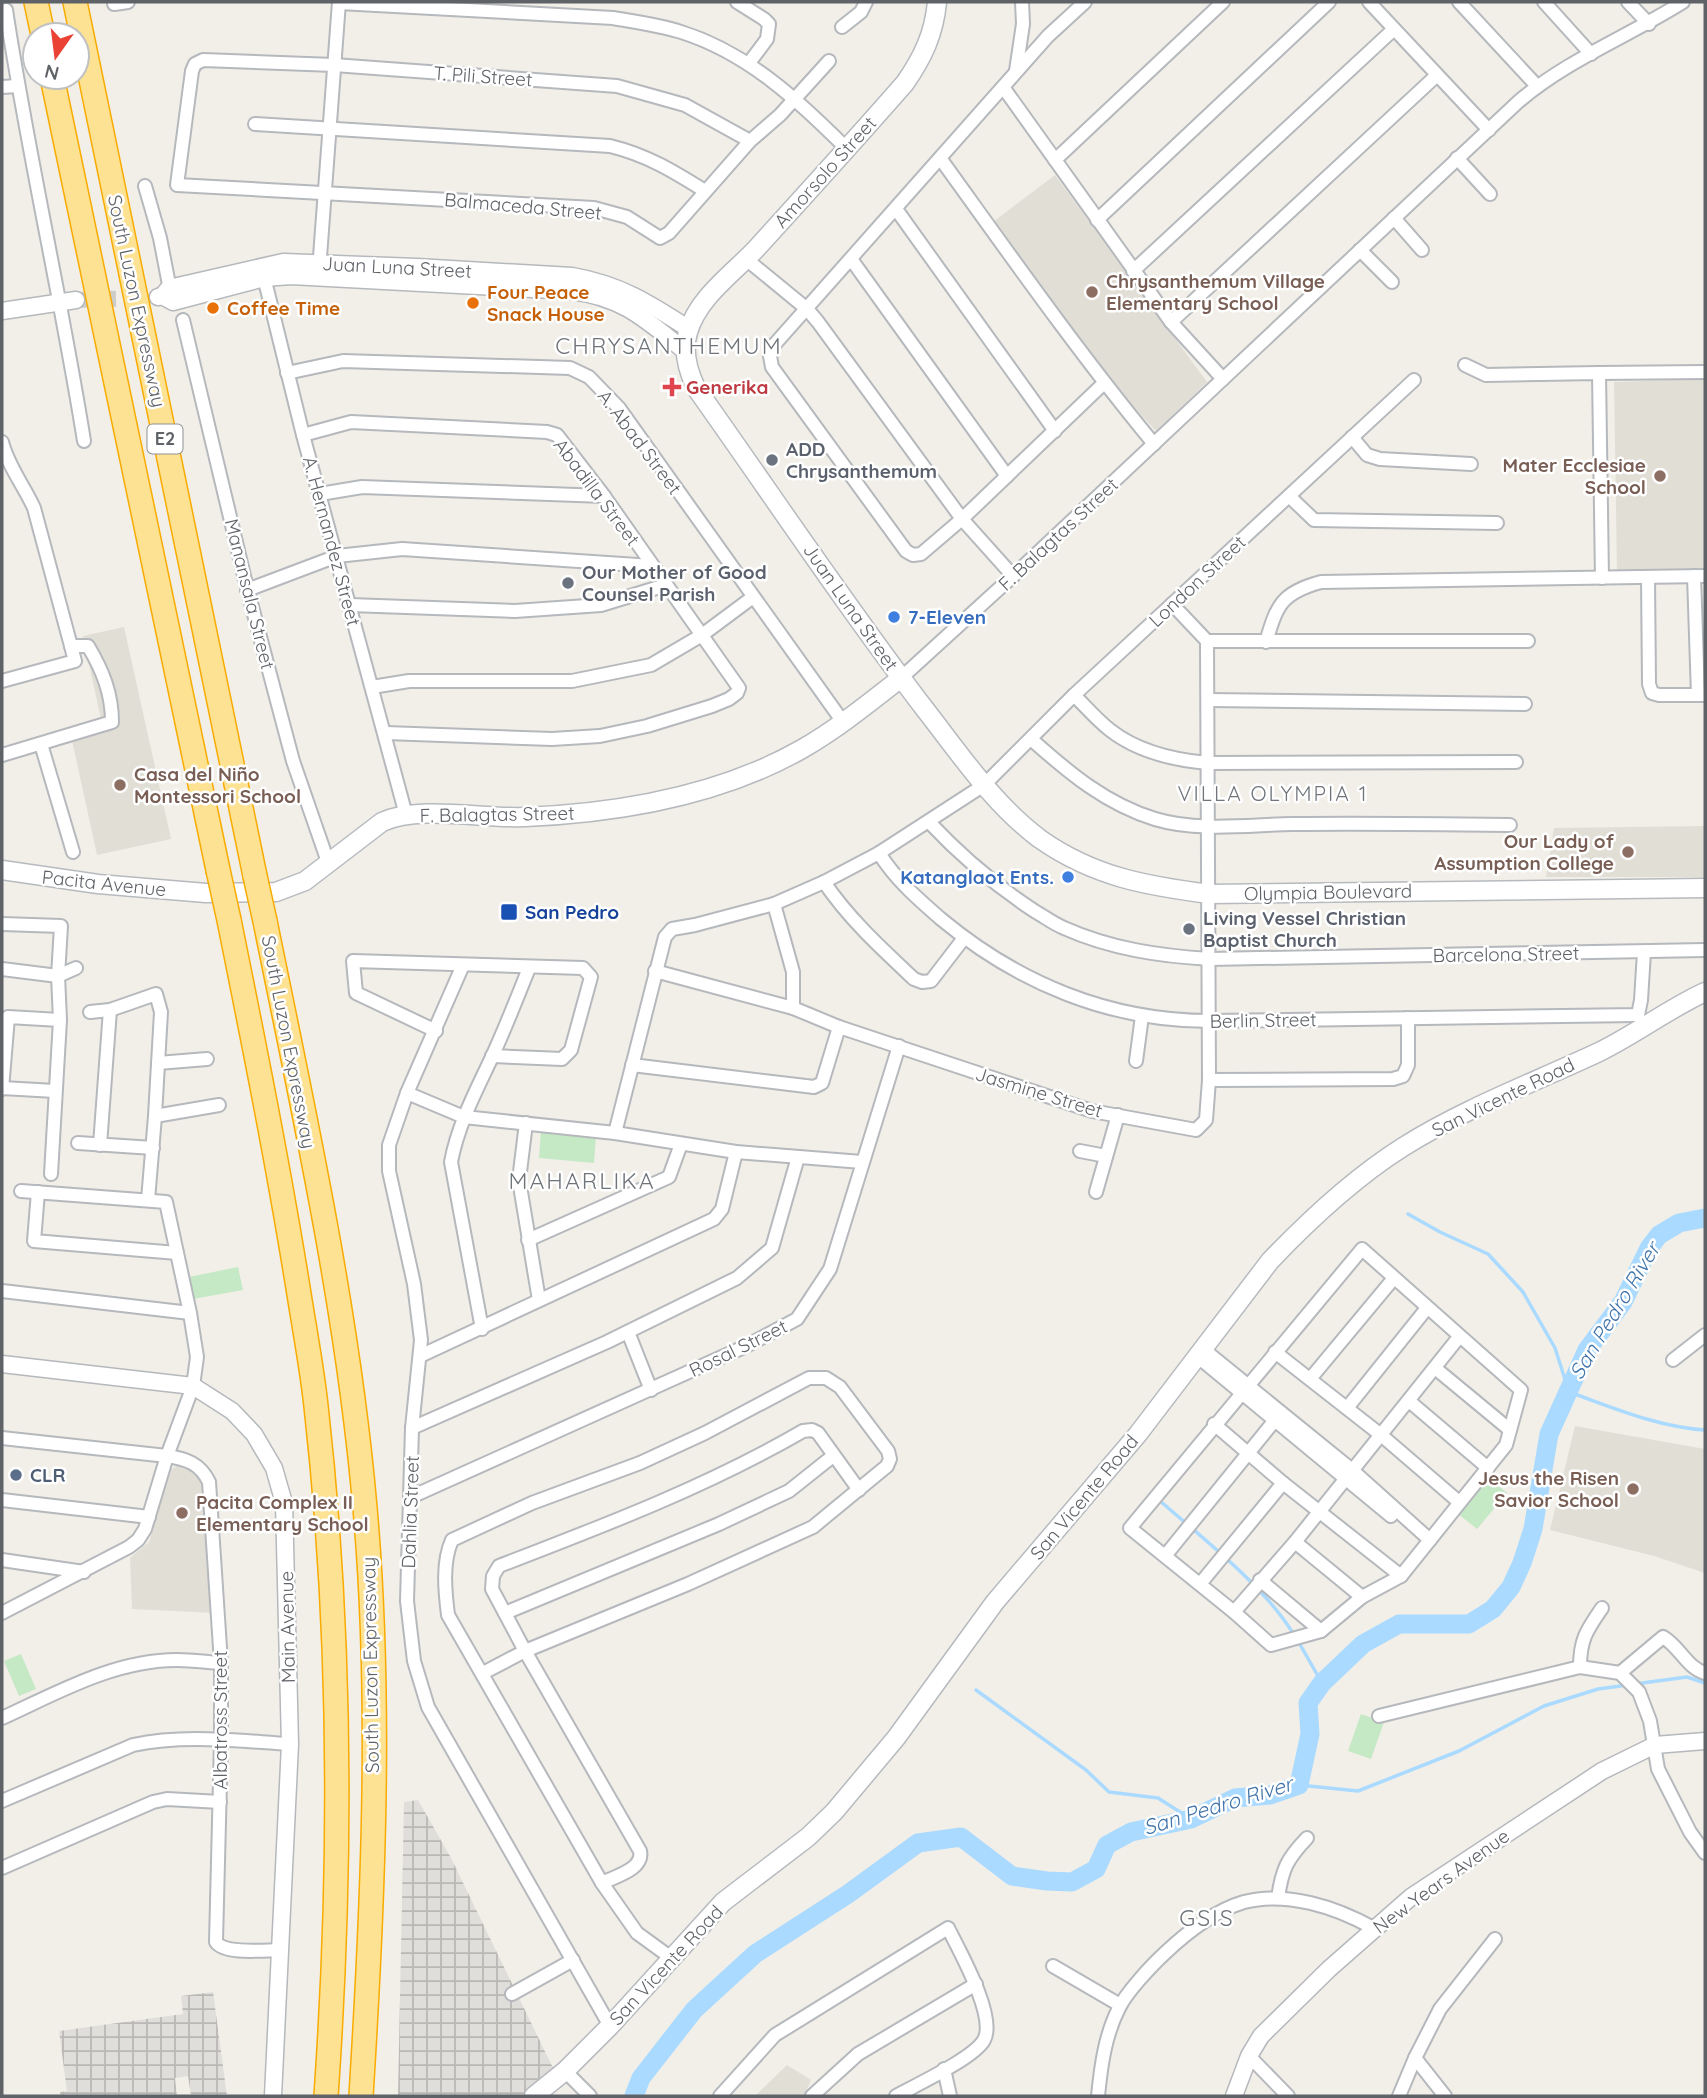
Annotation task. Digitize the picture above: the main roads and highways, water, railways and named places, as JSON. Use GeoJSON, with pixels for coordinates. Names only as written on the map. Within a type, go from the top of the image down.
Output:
{"type":"FeatureCollection","features":[{"type":"Feature","properties":{"kind":"highway"},"geometry":{"type":"LineString","coordinates":[[37,2],[40,21]]}},
{"type":"Feature","properties":{"kind":"highway","name":"South Luzon Expressway"},"geometry":{"type":"LineString","coordinates":[[75,2],[315,1170],[353,1401],[365,1508],[371,1606],[373,1768],[368,1987],[361,2096]]}},
{"type":"Feature","properties":{"kind":"highway","name":"South Luzon Expressway"},"geometry":{"type":"LineString","coordinates":[[55,91],[280,1174],[316,1404],[334,1618],[338,1768],[334,1985],[326,2096]]}},
{"type":"Feature","properties":{"kind":"main road","name":"Amorsolo Street"},"geometry":{"type":"LineString","coordinates":[[689,329],[715,290],[747,259],[905,83],[921,60],[930,40],[937,2]]}},
{"type":"Feature","properties":{"kind":"main road","name":"Juan Luna Street"},"geometry":{"type":"LineString","coordinates":[[689,329],[685,351],[689,372],[696,388],[901,678],[984,785]]}},
{"type":"Feature","properties":{"kind":"main road","name":"F. Balagtas Street"},"geometry":{"type":"LineString","coordinates":[[206,893],[276,892],[306,881],[382,822],[406,815],[522,817],[596,812],[651,803],[737,780],[804,748],[901,678]]}},
{"type":"Feature","properties":{"kind":"main road","name":"Olympia Boulevard"},"geometry":{"type":"LineString","coordinates":[[984,785],[1042,840],[1077,860],[1119,878],[1151,887],[1210,894],[1705,888]]}},
{"type":"Feature","properties":{"kind":"main road","name":"Pacita Avenue"},"geometry":{"type":"LineString","coordinates":[[2,870],[97,884],[206,893]]}},
{"type":"Feature","properties":{"kind":"main road","name":"San Vicente Road"},"geometry":{"type":"LineString","coordinates":[[534,2096],[565,2071],[610,2026],[723,1902],[808,1837],[852,1792],[896,1738],[995,1602],[1114,1464],[1270,1261],[1297,1233],[1360,1178],[1402,1147],[1460,1114],[1602,1050],[1677,1005],[1705,992]]}},
{"type":"Feature","properties":{"kind":"waterway"},"geometry":{"type":"LineString","coordinates":[[1408,1214],[1488,1254],[1523,1292],[1555,1348],[1569,1392],[1653,1421],[1705,1430]]}},
{"type":"Feature","properties":{"kind":"waterway","name":"San Pedro River"},"geometry":{"type":"LineString","coordinates":[[634,2096],[641,2078],[694,2010],[755,1954],[848,1894],[918,1843],[961,1837],[1012,1876],[1072,1882],[1096,1869],[1107,1845],[1131,1832],[1191,1819],[1235,1798],[1270,1795],[1299,1785],[1310,1734],[1308,1703],[1322,1683],[1363,1644],[1399,1624],[1469,1624],[1493,1609],[1511,1587],[1533,1529],[1549,1434],[1587,1350],[1623,1302],[1649,1248],[1659,1235],[1679,1223],[1705,1218]]}},
{"type":"Feature","properties":{"kind":"waterway"},"geometry":{"type":"LineString","coordinates":[[1159,1500],[1250,1581],[1294,1635]]}},
{"type":"Feature","properties":{"kind":"waterway"},"geometry":{"type":"LineString","coordinates":[[1298,1641],[1322,1683]]}},
{"type":"Feature","properties":{"kind":"waterway"},"geometry":{"type":"LineString","coordinates":[[1635,1684],[1687,1677],[1705,1683]]}},
{"type":"Feature","properties":{"kind":"waterway"},"geometry":{"type":"LineString","coordinates":[[1299,1785],[1358,1791],[1459,1751],[1544,1706],[1598,1689],[1628,1685]]}},
{"type":"Feature","properties":{"kind":"waterway"},"geometry":{"type":"LineString","coordinates":[[976,1690],[1086,1770],[1109,1792],[1158,1798],[1191,1819]]}},
{"type":"Feature","properties":{"kind":"tunnel"},"geometry":{"type":"LineString","coordinates":[[76,300],[145,298]]}},
{"type":"Feature","properties":{"kind":"place","name":"Chrysanthemum Village Elementary School"},"geometry":{"type":"Point","coordinates":[1092,292]}},
{"type":"Feature","properties":{"kind":"place","name":"Four Peace Snack House"},"geometry":{"type":"Point","coordinates":[473,303]}},
{"type":"Feature","properties":{"kind":"place","name":"Coffee Time"},"geometry":{"type":"Point","coordinates":[213,308]}},
{"type":"Feature","properties":{"kind":"place","name":"Generika"},"geometry":{"type":"Point","coordinates":[672,387]}},
{"type":"Feature","properties":{"kind":"place","name":"ADD Chrysanthemum"},"geometry":{"type":"Point","coordinates":[772,460]}},
{"type":"Feature","properties":{"kind":"place","name":"Mater Ecclesiae School"},"geometry":{"type":"Point","coordinates":[1660,476]}},
{"type":"Feature","properties":{"kind":"place","name":"Our Mother of Good Counsel Parish"},"geometry":{"type":"Point","coordinates":[568,583]}},
{"type":"Feature","properties":{"kind":"place","name":"7-Eleven"},"geometry":{"type":"Point","coordinates":[894,617]}},
{"type":"Feature","properties":{"kind":"place","name":"Casa del Niño Montessori School"},"geometry":{"type":"Point","coordinates":[120,785]}},
{"type":"Feature","properties":{"kind":"place","name":"Our Lady of Assumption College"},"geometry":{"type":"Point","coordinates":[1628,852]}},
{"type":"Feature","properties":{"kind":"place","name":"Katanglaot Ents."},"geometry":{"type":"Point","coordinates":[1068,877]}},
{"type":"Feature","properties":{"kind":"place","name":"San Pedro"},"geometry":{"type":"Point","coordinates":[509,912]}},
{"type":"Feature","properties":{"kind":"place","name":"Living Vessel Christian Baptist Church"},"geometry":{"type":"Point","coordinates":[1189,929]}},
{"type":"Feature","properties":{"kind":"place","name":"CLR"},"geometry":{"type":"Point","coordinates":[16,1475]}},
{"type":"Feature","properties":{"kind":"place","name":"Jesus the Risen Savior School"},"geometry":{"type":"Point","coordinates":[1633,1489]}},
{"type":"Feature","properties":{"kind":"place","name":"Pacita Complex II Elementary School"},"geometry":{"type":"Point","coordinates":[182,1513]}},
{"type":"Feature","properties":{"kind":"district","name":"CHRYSANTHEMUM"},"geometry":{"type":"Point","coordinates":[669,346]}},
{"type":"Feature","properties":{"kind":"district","name":"VILLA OLYMPIA 1"},"geometry":{"type":"Point","coordinates":[1273,794]}},
{"type":"Feature","properties":{"kind":"district","name":"MAHARLIKA"},"geometry":{"type":"Point","coordinates":[582,1181]}},
{"type":"Feature","properties":{"kind":"district","name":"GSIS"},"geometry":{"type":"Point","coordinates":[1207,1918]}}]}
